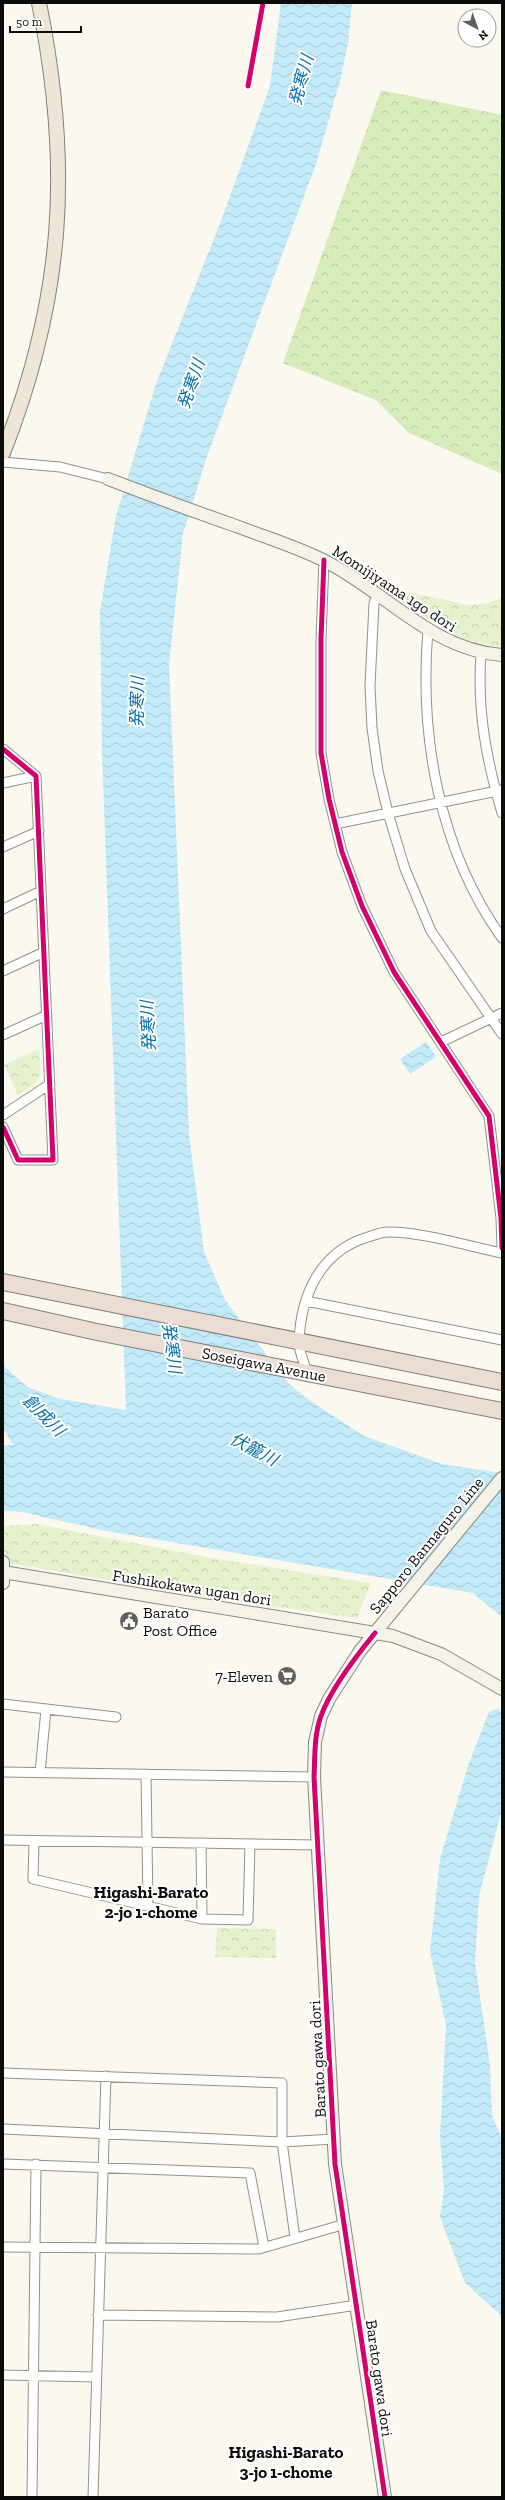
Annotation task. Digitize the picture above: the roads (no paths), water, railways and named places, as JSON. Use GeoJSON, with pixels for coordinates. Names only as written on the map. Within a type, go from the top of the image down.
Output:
{"type":"FeatureCollection","features":[{"type":"Feature","properties":{"kind":"highway","name":"Soseigawa Avenue"},"geometry":{"type":"LineString","coordinates":[[3,1282],[502,1382]]}},
{"type":"Feature","properties":{"kind":"highway","name":"Soseigawa Avenue"},"geometry":{"type":"LineString","coordinates":[[3,1311],[97,1332],[502,1411]]}},
{"type":"Feature","properties":{"kind":"main road"},"geometry":{"type":"LineString","coordinates":[[3,453],[33,368],[51,285],[56,244],[59,205],[58,139],[51,70],[39,3]]}},
{"type":"Feature","properties":{"kind":"street"},"geometry":{"type":"LineString","coordinates":[[3,462],[60,466],[108,479]]}},
{"type":"Feature","properties":{"kind":"street","name":"Momijiyama 1go dori"},"geometry":{"type":"LineString","coordinates":[[108,479],[324,560],[378,594],[428,630],[454,644],[481,653],[502,655]]}},
{"type":"Feature","properties":{"kind":"street"},"geometry":{"type":"LineString","coordinates":[[324,560],[321,639],[321,753],[342,852],[362,906],[394,972],[489,1116],[500,1192],[502,1248]]}},
{"type":"Feature","properties":{"kind":"street"},"geometry":{"type":"LineString","coordinates":[[378,594],[374,603],[370,686],[378,771],[388,813],[405,870],[431,931],[502,1034]]}},
{"type":"Feature","properties":{"kind":"street"},"geometry":{"type":"LineString","coordinates":[[428,630],[425,674],[427,714],[432,760],[441,802],[456,851],[467,877],[482,906],[502,938]]}},
{"type":"Feature","properties":{"kind":"street"},"geometry":{"type":"LineString","coordinates":[[481,653],[479,686],[485,751],[499,790],[502,813]]}},
{"type":"Feature","properties":{"kind":"street"},"geometry":{"type":"LineString","coordinates":[[3,749],[36,776],[53,1160],[18,1160],[3,1127]]}},
{"type":"Feature","properties":{"kind":"street"},"geometry":{"type":"LineString","coordinates":[[3,783],[36,776]]}},
{"type":"Feature","properties":{"kind":"street"},"geometry":{"type":"LineString","coordinates":[[335,824],[499,790]]}},
{"type":"Feature","properties":{"kind":"street"},"geometry":{"type":"LineString","coordinates":[[3,847],[39,831]]}},
{"type":"Feature","properties":{"kind":"street"},"geometry":{"type":"LineString","coordinates":[[3,909],[42,891]]}},
{"type":"Feature","properties":{"kind":"street"},"geometry":{"type":"LineString","coordinates":[[3,972],[44,952]]}},
{"type":"Feature","properties":{"kind":"street"},"geometry":{"type":"LineString","coordinates":[[441,1042],[502,1013]]}},
{"type":"Feature","properties":{"kind":"street"},"geometry":{"type":"LineString","coordinates":[[3,1035],[47,1015]]}},
{"type":"Feature","properties":{"kind":"street"},"geometry":{"type":"LineString","coordinates":[[3,1115],[50,1084]]}},
{"type":"Feature","properties":{"kind":"street"},"geometry":{"type":"LineString","coordinates":[[305,1373],[298,1342],[306,1301],[314,1281],[327,1260],[359,1240],[388,1232],[502,1253]]}},
{"type":"Feature","properties":{"kind":"street"},"geometry":{"type":"LineString","coordinates":[[306,1301],[502,1340]]}},
{"type":"Feature","properties":{"kind":"street","name":"Sapporo Bannaguro Line"},"geometry":{"type":"LineString","coordinates":[[375,1632],[502,1478]]}},
{"type":"Feature","properties":{"kind":"street","name":"Fushikokawa ugan dori"},"geometry":{"type":"LineString","coordinates":[[3,1572],[375,1632],[413,1642],[442,1654],[502,1689]]}},
{"type":"Feature","properties":{"kind":"street","name":"Barato gawa dori"},"geometry":{"type":"LineString","coordinates":[[375,1632],[349,1669],[321,1716],[315,1742],[314,1777],[336,2164],[385,2497]]}},
{"type":"Feature","properties":{"kind":"street"},"geometry":{"type":"LineString","coordinates":[[3,1704],[116,1717]]}},
{"type":"Feature","properties":{"kind":"street"},"geometry":{"type":"LineString","coordinates":[[40,1773],[46,1709]]}},
{"type":"Feature","properties":{"kind":"street"},"geometry":{"type":"LineString","coordinates":[[3,1772],[314,1777]]}},
{"type":"Feature","properties":{"kind":"street"},"geometry":{"type":"LineString","coordinates":[[146,1774],[148,1906]]}},
{"type":"Feature","properties":{"kind":"street"},"geometry":{"type":"LineString","coordinates":[[3,1840],[317,1845]]}},
{"type":"Feature","properties":{"kind":"street"},"geometry":{"type":"LineString","coordinates":[[34,1841],[33,1879],[202,1919],[248,1920],[250,1844]]}},
{"type":"Feature","properties":{"kind":"street"},"geometry":{"type":"LineString","coordinates":[[200,1843],[202,1919]]}},
{"type":"Feature","properties":{"kind":"street"},"geometry":{"type":"LineString","coordinates":[[3,2073],[282,2083],[282,2142],[295,2238]]}},
{"type":"Feature","properties":{"kind":"street"},"geometry":{"type":"LineString","coordinates":[[93,2497],[99,2248],[106,2076]]}},
{"type":"Feature","properties":{"kind":"street"},"geometry":{"type":"LineString","coordinates":[[3,2129],[282,2142],[334,2139]]}},
{"type":"Feature","properties":{"kind":"street"},"geometry":{"type":"LineString","coordinates":[[3,2164],[102,2166],[250,2173],[264,2247]]}},
{"type":"Feature","properties":{"kind":"street"},"geometry":{"type":"LineString","coordinates":[[32,2497],[36,2164]]}},
{"type":"Feature","properties":{"kind":"street"},"geometry":{"type":"LineString","coordinates":[[3,2247],[264,2247],[345,2224]]}},
{"type":"Feature","properties":{"kind":"street"},"geometry":{"type":"LineString","coordinates":[[98,2315],[277,2316],[357,2305]]}},
{"type":"Feature","properties":{"kind":"street"},"geometry":{"type":"LineString","coordinates":[[3,2375],[96,2377]]}},
{"type":"Feature","properties":{"kind":"water"},"geometry":{"type":"Polygon","coordinates":[[[281,3],[352,3],[348,43],[340,81],[316,164],[207,456],[183,534],[169,665],[189,1135],[204,1252],[225,1300],[288,1383],[309,1400],[364,1436],[442,1464],[502,1473],[502,1617],[473,1593],[106,1531],[22,1512],[3,1511],[3,1445],[13,1445],[3,1428],[3,1365],[27,1387],[61,1399],[126,1410],[102,751],[100,611],[116,516],[156,384],[221,221],[270,86],[281,3]]]}},
{"type":"Feature","properties":{"kind":"water"},"geometry":{"type":"Polygon","coordinates":[[[426,1042],[436,1057],[410,1074],[400,1059],[426,1042]]]}},
{"type":"Feature","properties":{"kind":"water"},"geometry":{"type":"Polygon","coordinates":[[[497,1709],[502,1711],[502,1809],[479,1896],[475,1963],[490,2065],[492,2116],[502,2138],[502,2316],[465,2283],[440,2217],[444,2189],[440,2137],[446,2025],[430,1952],[440,1859],[468,1766],[489,1712],[497,1709]]]}},
{"type":"Feature","properties":{"kind":"place","name":"Barato Post Office"},"geometry":{"type":"Point","coordinates":[129,1621]}},
{"type":"Feature","properties":{"kind":"place","name":"7-Eleven"},"geometry":{"type":"Point","coordinates":[287,1676]}},
{"type":"Feature","properties":{"kind":"district","name":"Higashi-Barato 2-jo 1-chome"},"geometry":{"type":"Point","coordinates":[151,1902]}},
{"type":"Feature","properties":{"kind":"district","name":"Higashi-Barato 3-jo 1-chome"},"geometry":{"type":"Point","coordinates":[286,2462]}},
{"type":"Feature","properties":{"kind":"water label","name":"発寒川"},"geometry":{"type":"Point","coordinates":[301,80]}},
{"type":"Feature","properties":{"kind":"water label","name":"発寒川"},"geometry":{"type":"Point","coordinates":[191,384]}},
{"type":"Feature","properties":{"kind":"water label","name":"発寒川"},"geometry":{"type":"Point","coordinates":[137,702]}},
{"type":"Feature","properties":{"kind":"water label","name":"発寒川"},"geometry":{"type":"Point","coordinates":[148,1026]}},
{"type":"Feature","properties":{"kind":"water label","name":"発寒川"},"geometry":{"type":"Point","coordinates":[172,1348]}},
{"type":"Feature","properties":{"kind":"water label","name":"創成川"},"geometry":{"type":"Point","coordinates":[44,1415]}},
{"type":"Feature","properties":{"kind":"water label","name":"伏籠川"},"geometry":{"type":"Point","coordinates":[254,1449]}}]}
